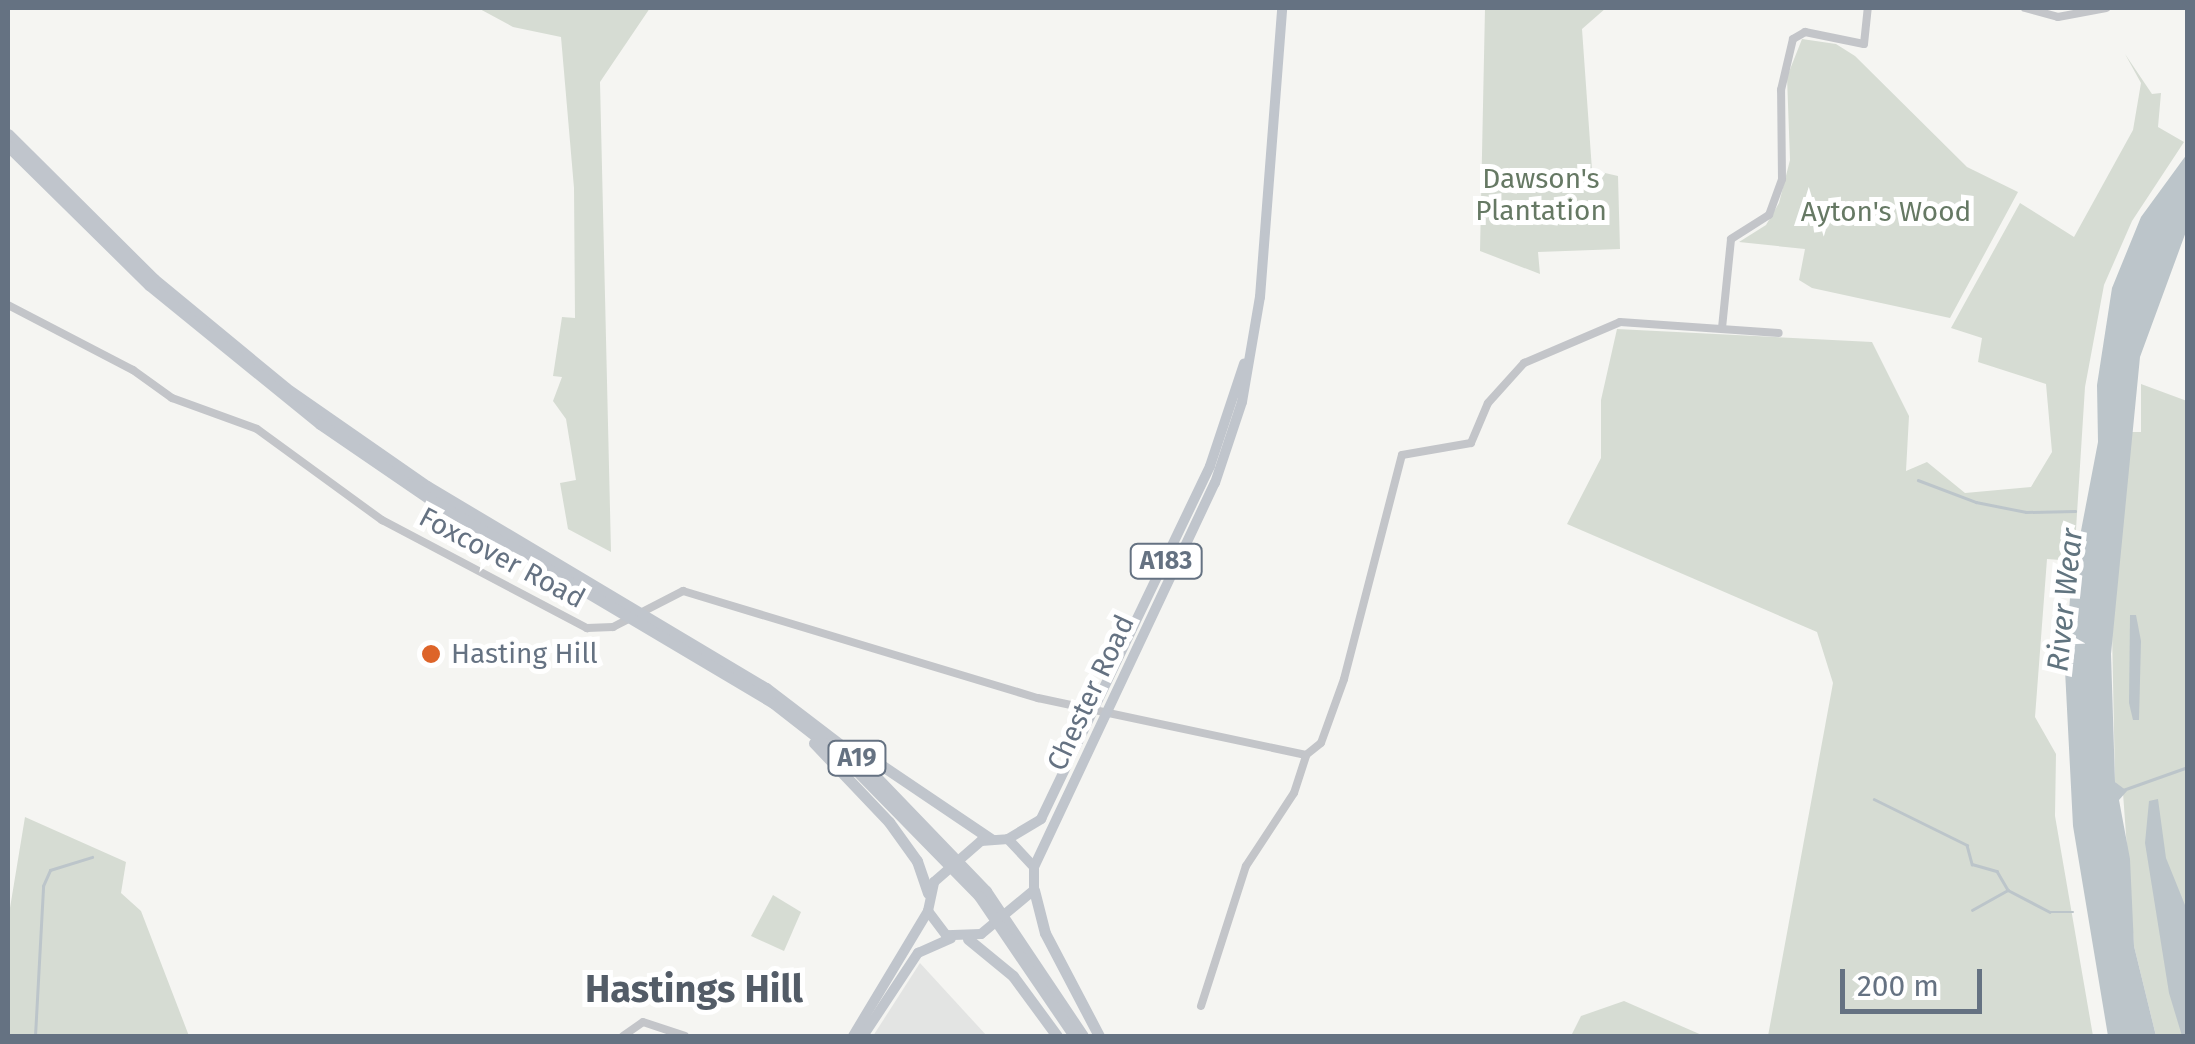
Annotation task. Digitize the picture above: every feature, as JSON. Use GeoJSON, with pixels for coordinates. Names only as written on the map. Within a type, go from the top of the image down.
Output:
{"type":"FeatureCollection","features":[{"type":"Feature","properties":{"kind":"highway","name":"A19"},"geometry":{"type":"LineString","coordinates":[[8,134],[154,279],[286,388],[427,486],[766,688],[858,758],[945,843],[1010,921],[1083,1036]]}},
{"type":"Feature","properties":{"kind":"highway","name":"A19"},"geometry":{"type":"LineString","coordinates":[[8,146],[149,285],[320,424],[428,498],[730,675],[845,759],[939,849],[1018,948],[1074,1036]]}},
{"type":"Feature","properties":{"kind":"highway","name":"A19"},"geometry":{"type":"LineString","coordinates":[[730,675],[850,777],[917,860],[928,893]]}},
{"type":"Feature","properties":{"kind":"highway"},"geometry":{"type":"LineString","coordinates":[[766,688],[991,839]]}},
{"type":"Feature","properties":{"kind":"highway"},"geometry":{"type":"LineString","coordinates":[[1034,890],[1044,933],[1099,1036]]}},
{"type":"Feature","properties":{"kind":"highway"},"geometry":{"type":"LineString","coordinates":[[968,939],[1013,976],[1058,1036]]}},
{"type":"Feature","properties":{"kind":"main road","name":"Chester Road"},"geometry":{"type":"LineString","coordinates":[[1034,867],[1228,450],[1253,355],[1282,8]]}},
{"type":"Feature","properties":{"kind":"main road","name":"Chester Road"},"geometry":{"type":"LineString","coordinates":[[1008,839],[1042,819],[1220,442],[1246,354],[1262,251]]}},
{"type":"Feature","properties":{"kind":"main road"},"geometry":{"type":"LineString","coordinates":[[853,1036],[928,911],[928,893],[942,873],[972,847],[991,839],[1008,839],[1034,867],[1034,890],[988,930],[968,939],[952,938],[918,953],[863,1036]]}},
{"type":"Feature","properties":{"kind":"main road"},"geometry":{"type":"LineString","coordinates":[[928,911],[952,938]]}},
{"type":"Feature","properties":{"kind":"street"},"geometry":{"type":"LineString","coordinates":[[1722,328],[1731,239],[1769,215],[1782,179],[1781,90],[1790,48],[1806,32],[1864,44],[1868,8]]}},
{"type":"Feature","properties":{"kind":"street"},"geometry":{"type":"LineString","coordinates":[[2025,8],[2058,18],[2106,8]]}},
{"type":"Feature","properties":{"kind":"street","name":"Foxcover Road"},"geometry":{"type":"LineString","coordinates":[[8,305],[133,370],[172,398],[257,429],[399,529],[587,628],[614,627],[662,598],[689,593],[1038,698],[1306,754]]}},
{"type":"Feature","properties":{"kind":"street"},"geometry":{"type":"LineString","coordinates":[[1201,1006],[1246,866],[1294,794],[1306,754],[1321,743],[1344,680],[1399,457],[1471,443],[1488,403],[1524,363],[1615,324],[1779,333]]}},
{"type":"Feature","properties":{"kind":"street"},"geometry":{"type":"LineString","coordinates":[[624,1036],[643,1022],[684,1036]]}},
{"type":"Feature","properties":{"kind":"shaded area"},"geometry":{"type":"Polygon","coordinates":[[[2187,154],[2187,229],[2140,357],[2111,654],[2115,782],[2127,791],[2119,800],[2130,859],[2134,946],[2156,1036],[2108,1036],[2073,826],[2065,670],[2071,583],[2098,442],[2097,385],[2112,288],[2141,217],[2187,154]]]}},
{"type":"Feature","properties":{"kind":"shaded area"},"geometry":{"type":"Polygon","coordinates":[[[2130,615],[2136,615],[2141,641],[2139,720],[2133,720],[2129,703],[2130,615]]]}},
{"type":"Feature","properties":{"kind":"shaded area"},"geometry":{"type":"Polygon","coordinates":[[[2158,799],[2166,858],[2187,910],[2187,1036],[2182,1036],[2169,993],[2145,843],[2149,801],[2158,799]]]}},
{"type":"Feature","properties":{"kind":"shaded area"},"geometry":{"type":"Polygon","coordinates":[[[920,963],[987,1036],[873,1036],[920,963]]]}},
{"type":"Feature","properties":{"kind":"green space"},"geometry":{"type":"Polygon","coordinates":[[[478,8],[650,8],[600,82],[611,552],[568,529],[560,483],[576,480],[566,419],[553,401],[562,377],[553,376],[562,317],[575,318],[574,188],[561,37],[513,27],[478,8]]]}},
{"type":"Feature","properties":{"kind":"green space","name":"Dawson's Plantation"},"geometry":{"type":"Polygon","coordinates":[[[1485,8],[1606,8],[1582,29],[1592,170],[1618,176],[1620,249],[1538,252],[1540,274],[1480,251],[1485,8]]]}},
{"type":"Feature","properties":{"kind":"green space","name":"Ayton's Wood"},"geometry":{"type":"Polygon","coordinates":[[[1802,39],[1836,44],[1855,56],[1967,167],[2018,192],[1950,318],[1812,288],[1799,280],[1805,249],[1739,242],[1766,225],[1779,203],[1790,160],[1787,77],[1802,39]]]}},
{"type":"Feature","properties":{"kind":"green space"},"geometry":{"type":"Polygon","coordinates":[[[2125,54],[2152,94],[2161,93],[2158,127],[2184,142],[2132,221],[2104,285],[2085,387],[2074,561],[2047,559],[2035,717],[2056,754],[2055,816],[2093,1036],[1768,1036],[1833,683],[1817,632],[1567,524],[1601,458],[1601,400],[1617,329],[1872,342],[1909,416],[1906,471],[1927,462],[1965,493],[2031,487],[2052,452],[2046,384],[1978,362],[1982,338],[1951,328],[2020,203],[2074,237],[2133,130],[2141,83],[2125,54]]]}},
{"type":"Feature","properties":{"kind":"green space"},"geometry":{"type":"Polygon","coordinates":[[[2141,384],[2187,401],[2187,1036],[2156,1036],[2134,946],[2123,793],[2115,782],[2112,630],[2132,432],[2141,432],[2141,384]]]}},
{"type":"Feature","properties":{"kind":"green space"},"geometry":{"type":"Polygon","coordinates":[[[25,817],[126,862],[121,893],[141,911],[189,1036],[8,1036],[8,920],[25,817]]]}},
{"type":"Feature","properties":{"kind":"green space"},"geometry":{"type":"Polygon","coordinates":[[[773,895],[801,912],[784,951],[751,936],[773,895]]]}},
{"type":"Feature","properties":{"kind":"green space"},"geometry":{"type":"Polygon","coordinates":[[[1624,1001],[1704,1036],[1571,1036],[1581,1016],[1624,1001]]]}},
{"type":"Feature","properties":{"kind":"waterway"},"geometry":{"type":"LineString","coordinates":[[1918,480],[1976,502],[2026,512],[2075,511]]}},
{"type":"Feature","properties":{"kind":"waterway"},"geometry":{"type":"LineString","coordinates":[[2123,790],[2188,767]]}},
{"type":"Feature","properties":{"kind":"waterway"},"geometry":{"type":"LineString","coordinates":[[1874,799],[1967,845],[1972,864],[1997,871],[2008,890],[2050,912],[2073,912]]}},
{"type":"Feature","properties":{"kind":"waterway"},"geometry":{"type":"LineString","coordinates":[[35,1036],[43,886],[50,870],[92,857]]}},
{"type":"Feature","properties":{"kind":"waterway"},"geometry":{"type":"LineString","coordinates":[[1972,910],[2008,890]]}},
{"type":"Feature","properties":{"kind":"place","name":"Hasting Hill"},"geometry":{"type":"Point","coordinates":[431,654]}},
{"type":"Feature","properties":{"kind":"district","name":"Hastings Hill"},"geometry":{"type":"Point","coordinates":[694,990]}},
{"type":"Feature","properties":{"kind":"water label","name":"River Wear"},"geometry":{"type":"Point","coordinates":[2065,600]}}]}
